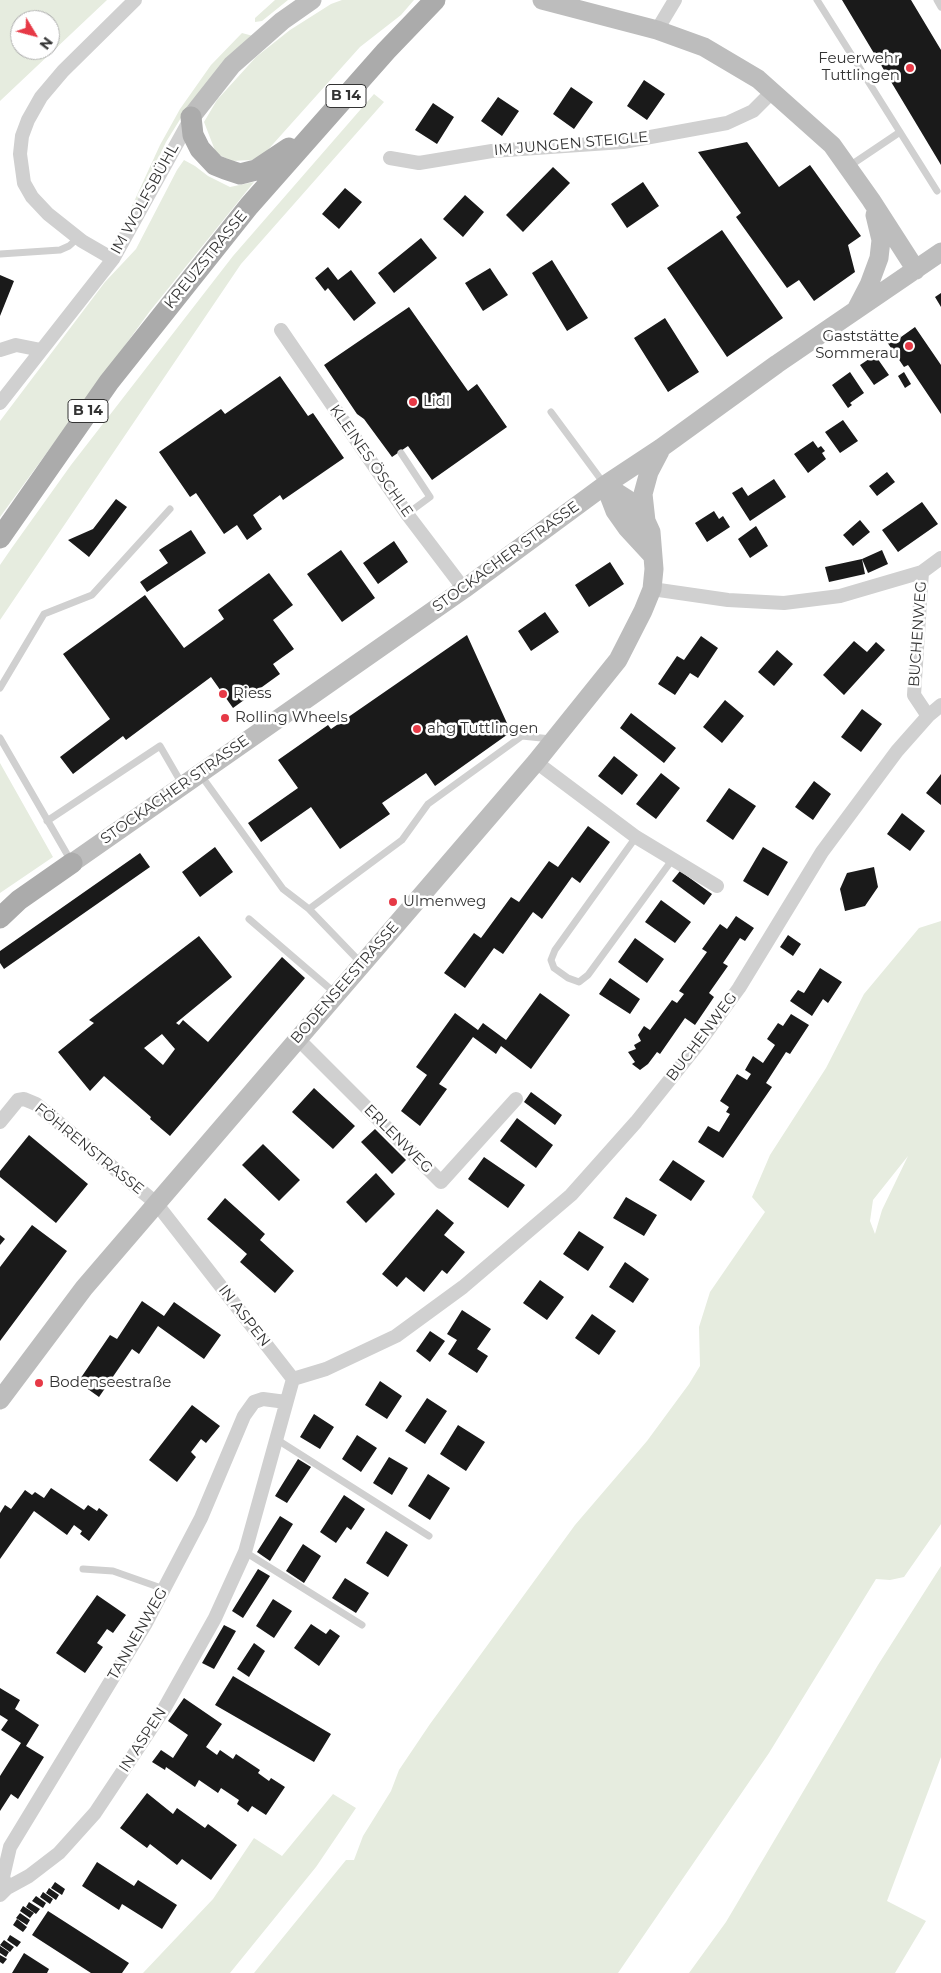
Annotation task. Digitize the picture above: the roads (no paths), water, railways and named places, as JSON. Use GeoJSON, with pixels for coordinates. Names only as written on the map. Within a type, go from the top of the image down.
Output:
{"type":"FeatureCollection","features":[{"type":"Feature","properties":{"kind":"main road","name":"KREUZSTRASSE"},"geometry":{"type":"LineString","coordinates":[[0,538],[109,382],[236,221],[416,18],[435,0]]}},
{"type":"Feature","properties":{"kind":"main road"},"geometry":{"type":"LineString","coordinates":[[192,117],[192,135],[200,149],[215,165],[240,174],[256,170],[286,150],[306,141]]}},
{"type":"Feature","properties":{"kind":"main road"},"geometry":{"type":"LineString","coordinates":[[0,911],[72,863]]}},
{"type":"Feature","properties":{"kind":"main road"},"geometry":{"type":"LineString","coordinates":[[0,918],[19,900]]}},
{"type":"Feature","properties":{"kind":"street"},"geometry":{"type":"LineString","coordinates":[[113,259],[78,238],[48,214],[32,197],[24,183],[20,154],[22,136],[28,120],[41,97],[63,71],[135,0]]}},
{"type":"Feature","properties":{"kind":"street"},"geometry":{"type":"LineString","coordinates":[[192,117],[232,64],[282,21],[312,0]]}},
{"type":"Feature","properties":{"kind":"street"},"geometry":{"type":"LineString","coordinates":[[542,0],[656,30],[704,47],[739,66],[773,91],[832,145],[871,200],[916,270]]}},
{"type":"Feature","properties":{"kind":"street"},"geometry":{"type":"LineString","coordinates":[[656,30],[675,0]]}},
{"type":"Feature","properties":{"kind":"street","name":"IM JUNGEN STEIGLE"},"geometry":{"type":"LineString","coordinates":[[390,158],[419,163],[492,151],[623,142],[727,123],[753,111],[773,91]]}},
{"type":"Feature","properties":{"kind":"street","name":"IM WOLFSBÜHL"},"geometry":{"type":"LineString","coordinates":[[0,403],[113,259],[135,223],[165,162],[192,117]]}},
{"type":"Feature","properties":{"kind":"street"},"geometry":{"type":"LineString","coordinates":[[854,314],[869,285],[879,258],[881,240],[871,200]]}},
{"type":"Feature","properties":{"kind":"street","name":"STOCKACHER STRASSE"},"geometry":{"type":"LineString","coordinates":[[72,863],[464,589],[606,485],[661,448],[777,364],[854,314],[941,252]]}},
{"type":"Feature","properties":{"kind":"street","name":"KLEINES ÖSCHLE"},"geometry":{"type":"LineString","coordinates":[[281,330],[407,514],[464,589]]}},
{"type":"Feature","properties":{"kind":"street"},"geometry":{"type":"LineString","coordinates":[[0,350],[16,345],[41,350]]}},
{"type":"Feature","properties":{"kind":"street","name":"BODENSEESTRASSE"},"geometry":{"type":"LineString","coordinates":[[0,1400],[62,1314],[361,963],[536,762],[618,660],[634,633],[652,589],[654,569],[651,554],[651,532],[646,521],[643,494],[648,472],[661,448]]}},
{"type":"Feature","properties":{"kind":"street"},"geometry":{"type":"LineString","coordinates":[[606,485],[627,499],[646,521]]}},
{"type":"Feature","properties":{"kind":"street"},"geometry":{"type":"LineString","coordinates":[[606,485],[615,510],[627,528],[651,554]]}},
{"type":"Feature","properties":{"kind":"street"},"geometry":{"type":"LineString","coordinates":[[652,589],[728,600],[784,603],[840,596],[922,572],[941,558]]}},
{"type":"Feature","properties":{"kind":"street","name":"BUCHENWEG"},"geometry":{"type":"LineString","coordinates":[[293,1379],[326,1369],[396,1336],[464,1287],[571,1195],[636,1122],[696,1047],[739,988],[822,852],[897,751],[928,716],[914,694],[922,572]]}},
{"type":"Feature","properties":{"kind":"street"},"geometry":{"type":"LineString","coordinates":[[928,716],[941,705]]}},
{"type":"Feature","properties":{"kind":"street"},"geometry":{"type":"LineString","coordinates":[[536,762],[636,837],[717,886]]}},
{"type":"Feature","properties":{"kind":"street","name":"ERLENWEG"},"geometry":{"type":"LineString","coordinates":[[297,1038],[441,1182],[516,1099]]}},
{"type":"Feature","properties":{"kind":"street","name":"FÖHRENSTRASSE"},"geometry":{"type":"LineString","coordinates":[[0,1122],[18,1100],[24,1099],[36,1104],[156,1204]]}},
{"type":"Feature","properties":{"kind":"street","name":"IN ASPEN"},"geometry":{"type":"LineString","coordinates":[[3,1892],[29,1876],[59,1853],[95,1813],[164,1709],[215,1618],[245,1552],[293,1379],[156,1204]]}},
{"type":"Feature","properties":{"kind":"street","name":"TANNENWEG"},"geometry":{"type":"LineString","coordinates":[[3,1892],[2,1877],[10,1846],[146,1624],[201,1518],[249,1409],[254,1402],[263,1399],[286,1402]]}},
{"type":"Feature","properties":{"kind":"lane"},"geometry":{"type":"LineString","coordinates":[[817,0],[936,191]]}},
{"type":"Feature","properties":{"kind":"lane"},"geometry":{"type":"LineString","coordinates":[[937,0],[941,6]]}},
{"type":"Feature","properties":{"kind":"lane"},"geometry":{"type":"LineString","coordinates":[[848,167],[900,132]]}},
{"type":"Feature","properties":{"kind":"lane"},"geometry":{"type":"LineString","coordinates":[[0,254],[60,250],[69,246],[78,238]]}},
{"type":"Feature","properties":{"kind":"lane"},"geometry":{"type":"LineString","coordinates":[[551,412],[606,485]]}},
{"type":"Feature","properties":{"kind":"lane"},"geometry":{"type":"LineString","coordinates":[[401,453],[430,497],[407,514]]}},
{"type":"Feature","properties":{"kind":"lane"},"geometry":{"type":"LineString","coordinates":[[0,688],[44,614],[92,595],[170,509]]}},
{"type":"Feature","properties":{"kind":"lane"},"geometry":{"type":"LineString","coordinates":[[309,909],[402,840],[428,804],[522,736],[554,740]]}},
{"type":"Feature","properties":{"kind":"lane"},"geometry":{"type":"LineString","coordinates":[[0,738],[72,863]]}},
{"type":"Feature","properties":{"kind":"lane"},"geometry":{"type":"LineString","coordinates":[[47,820],[160,746],[182,785]]}},
{"type":"Feature","properties":{"kind":"lane"},"geometry":{"type":"LineString","coordinates":[[199,773],[283,889],[309,909],[361,963]]}},
{"type":"Feature","properties":{"kind":"lane"},"geometry":{"type":"LineString","coordinates":[[636,837],[555,950],[551,960],[554,968],[568,978],[580,982],[588,975],[672,860]]}},
{"type":"Feature","properties":{"kind":"lane"},"geometry":{"type":"LineString","coordinates":[[249,919],[335,994]]}},
{"type":"Feature","properties":{"kind":"lane"},"geometry":{"type":"LineString","coordinates":[[276,1439],[430,1536]]}},
{"type":"Feature","properties":{"kind":"lane"},"geometry":{"type":"LineString","coordinates":[[245,1552],[362,1625]]}},
{"type":"Feature","properties":{"kind":"lane"},"geometry":{"type":"LineString","coordinates":[[83,1569],[113,1572],[164,1589]]}},
{"type":"Feature","properties":{"kind":"place","name":"Feuerwehr Tuttlingen"},"geometry":{"type":"Point","coordinates":[910,68]}},
{"type":"Feature","properties":{"kind":"place","name":"Gaststätte Sommerau"},"geometry":{"type":"Point","coordinates":[909,346]}},
{"type":"Feature","properties":{"kind":"place","name":"Lidl"},"geometry":{"type":"Point","coordinates":[413,402]}},
{"type":"Feature","properties":{"kind":"place","name":"Riess"},"geometry":{"type":"Point","coordinates":[223,694]}},
{"type":"Feature","properties":{"kind":"place","name":"Rolling Wheels"},"geometry":{"type":"Point","coordinates":[225,718]}},
{"type":"Feature","properties":{"kind":"place","name":"ahg Tuttlingen"},"geometry":{"type":"Point","coordinates":[417,729]}},
{"type":"Feature","properties":{"kind":"place","name":"Ulmenweg"},"geometry":{"type":"Point","coordinates":[393,902]}},
{"type":"Feature","properties":{"kind":"place","name":"Bodenseestraße"},"geometry":{"type":"Point","coordinates":[39,1383]}}]}
